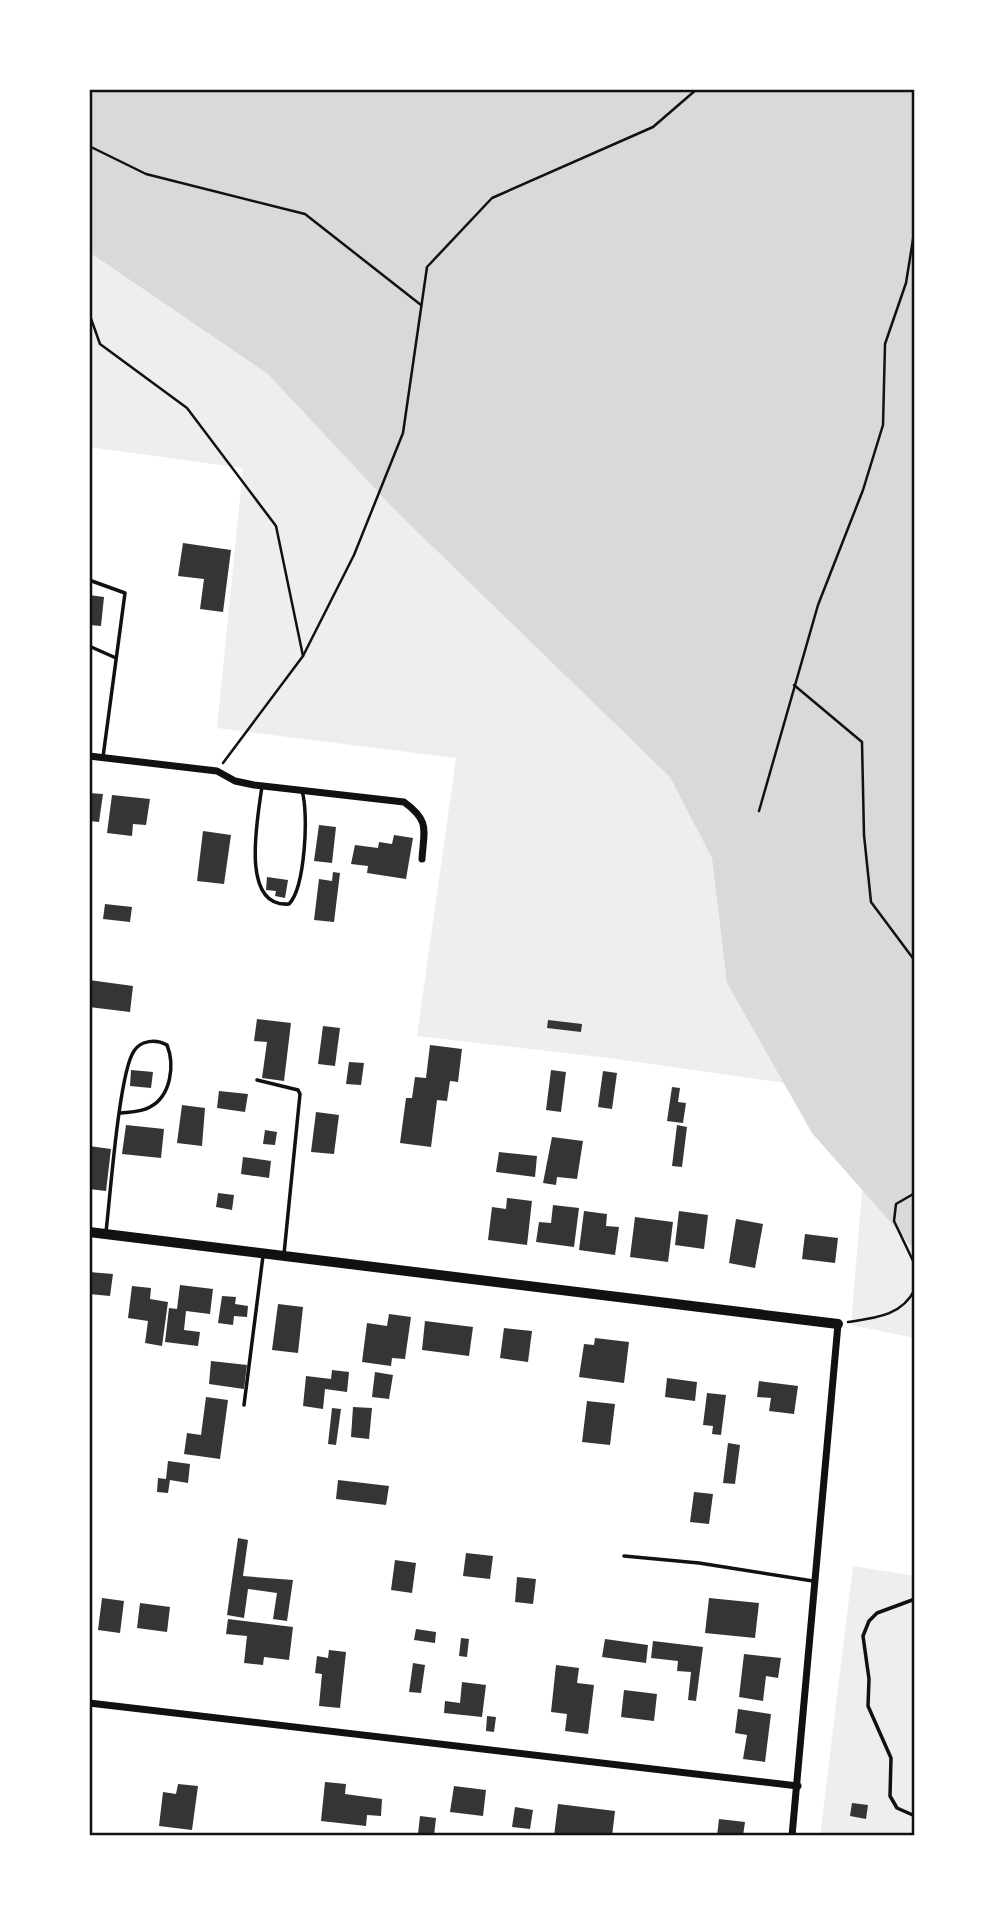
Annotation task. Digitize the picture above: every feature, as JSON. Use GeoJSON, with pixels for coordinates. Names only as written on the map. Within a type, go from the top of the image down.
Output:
{"type":"FeatureCollection","features":[{"type":"Feature","properties":{"kind":"street"},"geometry":{"type":"LineString","coordinates":[[89,756],[217,771],[235,781],[262,786],[404,802],[420,814],[425,824],[422,859]]}},
{"type":"Feature","properties":{"kind":"street"},"geometry":{"type":"LineString","coordinates":[[89,1232],[838,1324],[792,1836]]}},
{"type":"Feature","properties":{"kind":"street"},"geometry":{"type":"LineString","coordinates":[[89,1703],[798,1786]]}},
{"type":"Feature","properties":{"kind":"lane"},"geometry":{"type":"LineString","coordinates":[[89,580],[125,593],[103,757]]}},
{"type":"Feature","properties":{"kind":"lane"},"geometry":{"type":"LineString","coordinates":[[89,646],[116,658]]}},
{"type":"Feature","properties":{"kind":"lane"},"geometry":{"type":"LineString","coordinates":[[262,786],[256,873],[260,891],[268,900],[280,905],[289,904],[293,900],[297,887],[306,827],[306,805],[302,791]]}},
{"type":"Feature","properties":{"kind":"lane"},"geometry":{"type":"LineString","coordinates":[[106,1234],[121,1113],[127,1068],[134,1050],[144,1042],[158,1040],[167,1045],[171,1066],[162,1097],[151,1107],[121,1113]]}},
{"type":"Feature","properties":{"kind":"lane"},"geometry":{"type":"LineString","coordinates":[[257,1080],[298,1090],[300,1094],[284,1256]]}},
{"type":"Feature","properties":{"kind":"lane"},"geometry":{"type":"LineString","coordinates":[[244,1405],[264,1254]]}},
{"type":"Feature","properties":{"kind":"lane"},"geometry":{"type":"LineString","coordinates":[[624,1556],[699,1563],[816,1581]]}},
{"type":"Feature","properties":{"kind":"lane"},"geometry":{"type":"LineString","coordinates":[[915,1599],[877,1613],[869,1621],[863,1636],[869,1679],[868,1706],[891,1758],[890,1796],[897,1808],[915,1816]]}},
{"type":"Feature","properties":{"kind":"path"},"geometry":{"type":"LineString","coordinates":[[217,771],[303,656],[354,555],[402,433],[427,267],[492,198],[653,127],[697,89]]}},
{"type":"Feature","properties":{"kind":"path"},"geometry":{"type":"LineString","coordinates":[[89,146],[146,174],[305,215],[421,305]]}},
{"type":"Feature","properties":{"kind":"path"},"geometry":{"type":"LineString","coordinates":[[759,811],[818,605],[863,490],[883,425],[885,344],[906,283],[915,227]]}},
{"type":"Feature","properties":{"kind":"path"},"geometry":{"type":"LineString","coordinates":[[89,313],[100,344],[187,408],[276,526],[303,656]]}},
{"type":"Feature","properties":{"kind":"path"},"geometry":{"type":"LineString","coordinates":[[794,685],[863,742],[864,835],[871,902],[915,961]]}},
{"type":"Feature","properties":{"kind":"path"},"geometry":{"type":"LineString","coordinates":[[915,1193],[896,1204],[894,1221],[915,1265]]}},
{"type":"Feature","properties":{"kind":"path"},"geometry":{"type":"LineString","coordinates":[[838,1324],[882,1317],[900,1310],[915,1289]]}},
{"type":"Feature","properties":{"kind":"shaded area"},"geometry":{"type":"Polygon","coordinates":[[[89,89],[915,89],[915,1338],[851,1325],[870,1095],[609,1058],[417,1036],[456,758],[217,728],[243,468],[89,447],[89,89]]]}},
{"type":"Feature","properties":{"kind":"shaded area"},"geometry":{"type":"Polygon","coordinates":[[[89,89],[915,89],[915,1250],[812,1133],[727,983],[712,858],[670,777],[396,511],[268,374],[89,252],[89,89]]]}},
{"type":"Feature","properties":{"kind":"shaded area"},"geometry":{"type":"Polygon","coordinates":[[[853,1566],[915,1576],[915,1836],[820,1836],[853,1566]]]}},
{"type":"Feature","properties":{"kind":"building"},"geometry":{"type":"Polygon","coordinates":[[[183,543],[231,550],[223,612],[200,609],[204,579],[178,576],[183,543]]]}},
{"type":"Feature","properties":{"kind":"building"},"geometry":{"type":"Polygon","coordinates":[[[89,595],[104,597],[101,626],[89,625],[89,595]]]}},
{"type":"Feature","properties":{"kind":"building"},"geometry":{"type":"Polygon","coordinates":[[[89,793],[103,794],[99,822],[89,821],[89,793]]]}},
{"type":"Feature","properties":{"kind":"building"},"geometry":{"type":"Polygon","coordinates":[[[112,795],[150,799],[146,825],[133,824],[132,836],[107,833],[112,795]]]}},
{"type":"Feature","properties":{"kind":"building"},"geometry":{"type":"Polygon","coordinates":[[[319,825],[336,827],[332,863],[314,861],[319,825]]]}},
{"type":"Feature","properties":{"kind":"building"},"geometry":{"type":"Polygon","coordinates":[[[203,831],[231,835],[224,884],[197,881],[203,831]]]}},
{"type":"Feature","properties":{"kind":"building"},"geometry":{"type":"Polygon","coordinates":[[[394,835],[413,838],[406,879],[367,873],[368,866],[351,864],[355,845],[378,848],[379,842],[392,844],[394,835]]]}},
{"type":"Feature","properties":{"kind":"building"},"geometry":{"type":"Polygon","coordinates":[[[333,872],[340,873],[334,922],[314,920],[319,879],[332,881],[333,872]]]}},
{"type":"Feature","properties":{"kind":"building"},"geometry":{"type":"Polygon","coordinates":[[[267,877],[288,880],[285,898],[275,896],[276,891],[266,890],[267,877]]]}},
{"type":"Feature","properties":{"kind":"building"},"geometry":{"type":"Polygon","coordinates":[[[105,904],[132,907],[130,922],[103,919],[105,904]]]}},
{"type":"Feature","properties":{"kind":"building"},"geometry":{"type":"Polygon","coordinates":[[[89,980],[133,986],[130,1012],[89,1007],[89,980]]]}},
{"type":"Feature","properties":{"kind":"building"},"geometry":{"type":"Polygon","coordinates":[[[257,1019],[291,1023],[284,1081],[262,1078],[267,1042],[254,1041],[257,1019]]]}},
{"type":"Feature","properties":{"kind":"building"},"geometry":{"type":"Polygon","coordinates":[[[548,1020],[582,1024],[581,1032],[547,1028],[548,1020]]]}},
{"type":"Feature","properties":{"kind":"building"},"geometry":{"type":"Polygon","coordinates":[[[323,1026],[340,1028],[335,1066],[318,1064],[323,1026]]]}},
{"type":"Feature","properties":{"kind":"building"},"geometry":{"type":"Polygon","coordinates":[[[430,1045],[462,1049],[458,1082],[450,1081],[447,1101],[437,1100],[431,1147],[400,1143],[406,1098],[412,1098],[415,1077],[426,1078],[430,1045]]]}},
{"type":"Feature","properties":{"kind":"building"},"geometry":{"type":"Polygon","coordinates":[[[349,1062],[364,1063],[361,1085],[346,1084],[349,1062]]]}},
{"type":"Feature","properties":{"kind":"building"},"geometry":{"type":"Polygon","coordinates":[[[131,1070],[153,1072],[151,1088],[130,1086],[131,1070]]]}},
{"type":"Feature","properties":{"kind":"building"},"geometry":{"type":"Polygon","coordinates":[[[551,1070],[566,1072],[561,1112],[546,1110],[551,1070]]]}},
{"type":"Feature","properties":{"kind":"building"},"geometry":{"type":"Polygon","coordinates":[[[603,1071],[617,1073],[612,1109],[598,1107],[603,1071]]]}},
{"type":"Feature","properties":{"kind":"building"},"geometry":{"type":"Polygon","coordinates":[[[672,1087],[680,1088],[678,1102],[686,1103],[683,1123],[667,1121],[672,1087]]]}},
{"type":"Feature","properties":{"kind":"building"},"geometry":{"type":"Polygon","coordinates":[[[219,1091],[248,1094],[245,1112],[217,1108],[219,1091]]]}},
{"type":"Feature","properties":{"kind":"building"},"geometry":{"type":"Polygon","coordinates":[[[182,1105],[205,1108],[202,1146],[177,1143],[182,1105]]]}},
{"type":"Feature","properties":{"kind":"building"},"geometry":{"type":"Polygon","coordinates":[[[316,1112],[339,1115],[334,1154],[311,1152],[316,1112]]]}},
{"type":"Feature","properties":{"kind":"building"},"geometry":{"type":"Polygon","coordinates":[[[126,1125],[164,1129],[161,1158],[122,1154],[126,1125]]]}},
{"type":"Feature","properties":{"kind":"building"},"geometry":{"type":"Polygon","coordinates":[[[677,1125],[687,1127],[682,1167],[672,1166],[677,1125]]]}},
{"type":"Feature","properties":{"kind":"building"},"geometry":{"type":"Polygon","coordinates":[[[265,1130],[277,1132],[275,1145],[263,1144],[265,1130]]]}},
{"type":"Feature","properties":{"kind":"building"},"geometry":{"type":"Polygon","coordinates":[[[552,1137],[583,1141],[577,1179],[557,1177],[556,1185],[543,1183],[552,1137]]]}},
{"type":"Feature","properties":{"kind":"building"},"geometry":{"type":"Polygon","coordinates":[[[89,1146],[111,1149],[106,1191],[89,1189],[89,1146]]]}},
{"type":"Feature","properties":{"kind":"building"},"geometry":{"type":"Polygon","coordinates":[[[499,1152],[537,1156],[535,1177],[496,1172],[499,1152]]]}},
{"type":"Feature","properties":{"kind":"building"},"geometry":{"type":"Polygon","coordinates":[[[243,1157],[271,1161],[269,1178],[241,1174],[243,1157]]]}},
{"type":"Feature","properties":{"kind":"building"},"geometry":{"type":"Polygon","coordinates":[[[218,1193],[234,1195],[232,1210],[216,1207],[218,1193]]]}},
{"type":"Feature","properties":{"kind":"building"},"geometry":{"type":"Polygon","coordinates":[[[507,1198],[532,1201],[527,1245],[488,1240],[492,1207],[506,1209],[507,1198]]]}},
{"type":"Feature","properties":{"kind":"building"},"geometry":{"type":"Polygon","coordinates":[[[553,1205],[579,1208],[574,1247],[536,1242],[539,1222],[551,1223],[553,1205]]]}},
{"type":"Feature","properties":{"kind":"building"},"geometry":{"type":"Polygon","coordinates":[[[584,1211],[607,1214],[606,1226],[619,1227],[615,1255],[579,1250],[584,1211]]]}},
{"type":"Feature","properties":{"kind":"building"},"geometry":{"type":"Polygon","coordinates":[[[679,1211],[708,1215],[704,1249],[675,1245],[679,1211]]]}},
{"type":"Feature","properties":{"kind":"building"},"geometry":{"type":"Polygon","coordinates":[[[635,1217],[673,1222],[668,1262],[630,1257],[635,1217]]]}},
{"type":"Feature","properties":{"kind":"building"},"geometry":{"type":"Polygon","coordinates":[[[736,1219],[763,1224],[755,1268],[729,1263],[736,1219]]]}},
{"type":"Feature","properties":{"kind":"building"},"geometry":{"type":"Polygon","coordinates":[[[805,1234],[838,1238],[835,1263],[802,1259],[805,1234]]]}},
{"type":"Feature","properties":{"kind":"building"},"geometry":{"type":"Polygon","coordinates":[[[89,1272],[113,1274],[110,1296],[89,1294],[89,1272]]]}},
{"type":"Feature","properties":{"kind":"building"},"geometry":{"type":"Polygon","coordinates":[[[180,1285],[213,1289],[210,1314],[186,1311],[184,1330],[200,1332],[198,1346],[165,1342],[169,1308],[177,1309],[180,1285]]]}},
{"type":"Feature","properties":{"kind":"building"},"geometry":{"type":"Polygon","coordinates":[[[132,1286],[151,1288],[150,1299],[168,1302],[162,1346],[145,1343],[148,1321],[128,1318],[132,1286]]]}},
{"type":"Feature","properties":{"kind":"building"},"geometry":{"type":"Polygon","coordinates":[[[222,1296],[236,1297],[235,1304],[248,1306],[247,1317],[234,1316],[233,1325],[218,1323],[222,1296]]]}},
{"type":"Feature","properties":{"kind":"building"},"geometry":{"type":"Polygon","coordinates":[[[278,1304],[303,1307],[298,1353],[272,1350],[278,1304]]]}},
{"type":"Feature","properties":{"kind":"building"},"geometry":{"type":"Polygon","coordinates":[[[389,1314],[411,1317],[405,1359],[392,1358],[391,1366],[362,1362],[367,1323],[387,1326],[389,1314]]]}},
{"type":"Feature","properties":{"kind":"building"},"geometry":{"type":"Polygon","coordinates":[[[425,1321],[473,1327],[469,1356],[422,1350],[425,1321]]]}},
{"type":"Feature","properties":{"kind":"building"},"geometry":{"type":"Polygon","coordinates":[[[504,1328],[532,1331],[528,1362],[500,1358],[504,1328]]]}},
{"type":"Feature","properties":{"kind":"building"},"geometry":{"type":"Polygon","coordinates":[[[595,1338],[629,1342],[624,1383],[579,1377],[584,1344],[594,1345],[595,1338]]]}},
{"type":"Feature","properties":{"kind":"building"},"geometry":{"type":"Polygon","coordinates":[[[211,1361],[247,1365],[244,1389],[209,1384],[211,1361]]]}},
{"type":"Feature","properties":{"kind":"building"},"geometry":{"type":"Polygon","coordinates":[[[332,1370],[349,1372],[347,1392],[325,1389],[323,1409],[303,1406],[306,1376],[331,1379],[332,1370]]]}},
{"type":"Feature","properties":{"kind":"building"},"geometry":{"type":"Polygon","coordinates":[[[375,1372],[393,1375],[389,1399],[372,1397],[375,1372]]]}},
{"type":"Feature","properties":{"kind":"building"},"geometry":{"type":"Polygon","coordinates":[[[667,1378],[697,1382],[695,1401],[665,1397],[667,1378]]]}},
{"type":"Feature","properties":{"kind":"building"},"geometry":{"type":"Polygon","coordinates":[[[759,1381],[798,1386],[794,1414],[769,1411],[771,1398],[757,1397],[759,1381]]]}},
{"type":"Feature","properties":{"kind":"building"},"geometry":{"type":"Polygon","coordinates":[[[707,1393],[726,1395],[721,1435],[712,1434],[713,1426],[703,1425],[707,1393]]]}},
{"type":"Feature","properties":{"kind":"building"},"geometry":{"type":"Polygon","coordinates":[[[206,1397],[228,1400],[220,1459],[184,1454],[187,1433],[201,1435],[206,1397]]]}},
{"type":"Feature","properties":{"kind":"building"},"geometry":{"type":"Polygon","coordinates":[[[587,1401],[615,1404],[610,1445],[582,1442],[587,1401]]]}},
{"type":"Feature","properties":{"kind":"building"},"geometry":{"type":"Polygon","coordinates":[[[353,1407],[372,1408],[369,1439],[351,1437],[353,1407]]]}},
{"type":"Feature","properties":{"kind":"building"},"geometry":{"type":"Polygon","coordinates":[[[332,1408],[341,1409],[336,1445],[328,1444],[332,1408]]]}},
{"type":"Feature","properties":{"kind":"building"},"geometry":{"type":"Polygon","coordinates":[[[728,1443],[740,1445],[735,1484],[723,1483],[728,1443]]]}},
{"type":"Feature","properties":{"kind":"building"},"geometry":{"type":"Polygon","coordinates":[[[168,1461],[190,1464],[188,1483],[170,1480],[168,1493],[157,1492],[158,1478],[166,1479],[168,1461]]]}},
{"type":"Feature","properties":{"kind":"building"},"geometry":{"type":"Polygon","coordinates":[[[338,1480],[389,1486],[386,1505],[336,1499],[338,1480]]]}},
{"type":"Feature","properties":{"kind":"building"},"geometry":{"type":"Polygon","coordinates":[[[694,1492],[713,1494],[709,1524],[690,1522],[694,1492]]]}},
{"type":"Feature","properties":{"kind":"building"},"geometry":{"type":"Polygon","coordinates":[[[238,1538],[248,1540],[243,1576],[293,1580],[287,1621],[273,1619],[277,1593],[248,1589],[244,1618],[227,1615],[238,1538]]]}},
{"type":"Feature","properties":{"kind":"building"},"geometry":{"type":"Polygon","coordinates":[[[466,1553],[493,1556],[490,1579],[463,1576],[466,1553]]]}},
{"type":"Feature","properties":{"kind":"building"},"geometry":{"type":"Polygon","coordinates":[[[395,1560],[416,1563],[412,1593],[391,1590],[395,1560]]]}},
{"type":"Feature","properties":{"kind":"building"},"geometry":{"type":"Polygon","coordinates":[[[517,1577],[536,1579],[533,1604],[515,1602],[517,1577]]]}},
{"type":"Feature","properties":{"kind":"building"},"geometry":{"type":"Polygon","coordinates":[[[102,1598],[124,1601],[120,1633],[98,1630],[102,1598]]]}},
{"type":"Feature","properties":{"kind":"building"},"geometry":{"type":"Polygon","coordinates":[[[709,1598],[759,1603],[755,1638],[705,1633],[709,1598]]]}},
{"type":"Feature","properties":{"kind":"building"},"geometry":{"type":"Polygon","coordinates":[[[140,1603],[170,1607],[167,1632],[137,1628],[140,1603]]]}},
{"type":"Feature","properties":{"kind":"building"},"geometry":{"type":"Polygon","coordinates":[[[228,1619],[293,1627],[289,1660],[264,1657],[263,1665],[244,1663],[247,1636],[226,1634],[228,1619]]]}},
{"type":"Feature","properties":{"kind":"building"},"geometry":{"type":"Polygon","coordinates":[[[416,1629],[436,1632],[435,1643],[414,1640],[416,1629]]]}},
{"type":"Feature","properties":{"kind":"building"},"geometry":{"type":"Polygon","coordinates":[[[461,1638],[469,1639],[467,1657],[459,1656],[461,1638]]]}},
{"type":"Feature","properties":{"kind":"building"},"geometry":{"type":"Polygon","coordinates":[[[605,1639],[648,1645],[646,1663],[602,1657],[605,1639]]]}},
{"type":"Feature","properties":{"kind":"building"},"geometry":{"type":"Polygon","coordinates":[[[653,1641],[703,1647],[696,1701],[688,1700],[691,1672],[677,1671],[678,1661],[651,1658],[653,1641]]]}},
{"type":"Feature","properties":{"kind":"building"},"geometry":{"type":"Polygon","coordinates":[[[329,1650],[346,1652],[340,1708],[319,1706],[322,1674],[315,1673],[317,1656],[328,1658],[329,1650]]]}},
{"type":"Feature","properties":{"kind":"building"},"geometry":{"type":"Polygon","coordinates":[[[744,1654],[781,1658],[778,1678],[766,1676],[763,1701],[739,1697],[744,1654]]]}},
{"type":"Feature","properties":{"kind":"building"},"geometry":{"type":"Polygon","coordinates":[[[413,1663],[425,1665],[421,1693],[409,1692],[413,1663]]]}},
{"type":"Feature","properties":{"kind":"building"},"geometry":{"type":"Polygon","coordinates":[[[556,1665],[579,1668],[577,1683],[594,1685],[588,1734],[565,1731],[567,1714],[551,1712],[556,1665]]]}},
{"type":"Feature","properties":{"kind":"building"},"geometry":{"type":"Polygon","coordinates":[[[462,1682],[486,1685],[482,1717],[444,1713],[445,1701],[460,1703],[462,1682]]]}},
{"type":"Feature","properties":{"kind":"building"},"geometry":{"type":"Polygon","coordinates":[[[624,1690],[657,1694],[654,1721],[621,1717],[624,1690]]]}},
{"type":"Feature","properties":{"kind":"building"},"geometry":{"type":"Polygon","coordinates":[[[738,1709],[771,1714],[765,1762],[743,1759],[747,1735],[735,1733],[738,1709]]]}},
{"type":"Feature","properties":{"kind":"building"},"geometry":{"type":"Polygon","coordinates":[[[487,1716],[496,1717],[494,1732],[486,1731],[487,1716]]]}},
{"type":"Feature","properties":{"kind":"building"},"geometry":{"type":"Polygon","coordinates":[[[325,1782],[346,1784],[345,1794],[382,1799],[381,1816],[367,1815],[366,1826],[321,1821],[325,1782]]]}},
{"type":"Feature","properties":{"kind":"building"},"geometry":{"type":"Polygon","coordinates":[[[178,1784],[198,1786],[192,1830],[159,1826],[163,1792],[176,1794],[178,1784]]]}},
{"type":"Feature","properties":{"kind":"building"},"geometry":{"type":"Polygon","coordinates":[[[454,1786],[486,1790],[483,1816],[450,1812],[454,1786]]]}},
{"type":"Feature","properties":{"kind":"building"},"geometry":{"type":"Polygon","coordinates":[[[852,1803],[868,1805],[866,1819],[850,1816],[852,1803]]]}},
{"type":"Feature","properties":{"kind":"building"},"geometry":{"type":"Polygon","coordinates":[[[558,1804],[615,1811],[612,1836],[554,1836],[558,1804]]]}},
{"type":"Feature","properties":{"kind":"building"},"geometry":{"type":"Polygon","coordinates":[[[515,1807],[533,1810],[530,1829],[512,1827],[515,1807]]]}},
{"type":"Feature","properties":{"kind":"building"},"geometry":{"type":"Polygon","coordinates":[[[420,1816],[436,1818],[434,1836],[418,1834],[420,1816]]]}},
{"type":"Feature","properties":{"kind":"building"},"geometry":{"type":"Polygon","coordinates":[[[719,1819],[745,1822],[743,1836],[717,1836],[719,1819]]]}}]}
